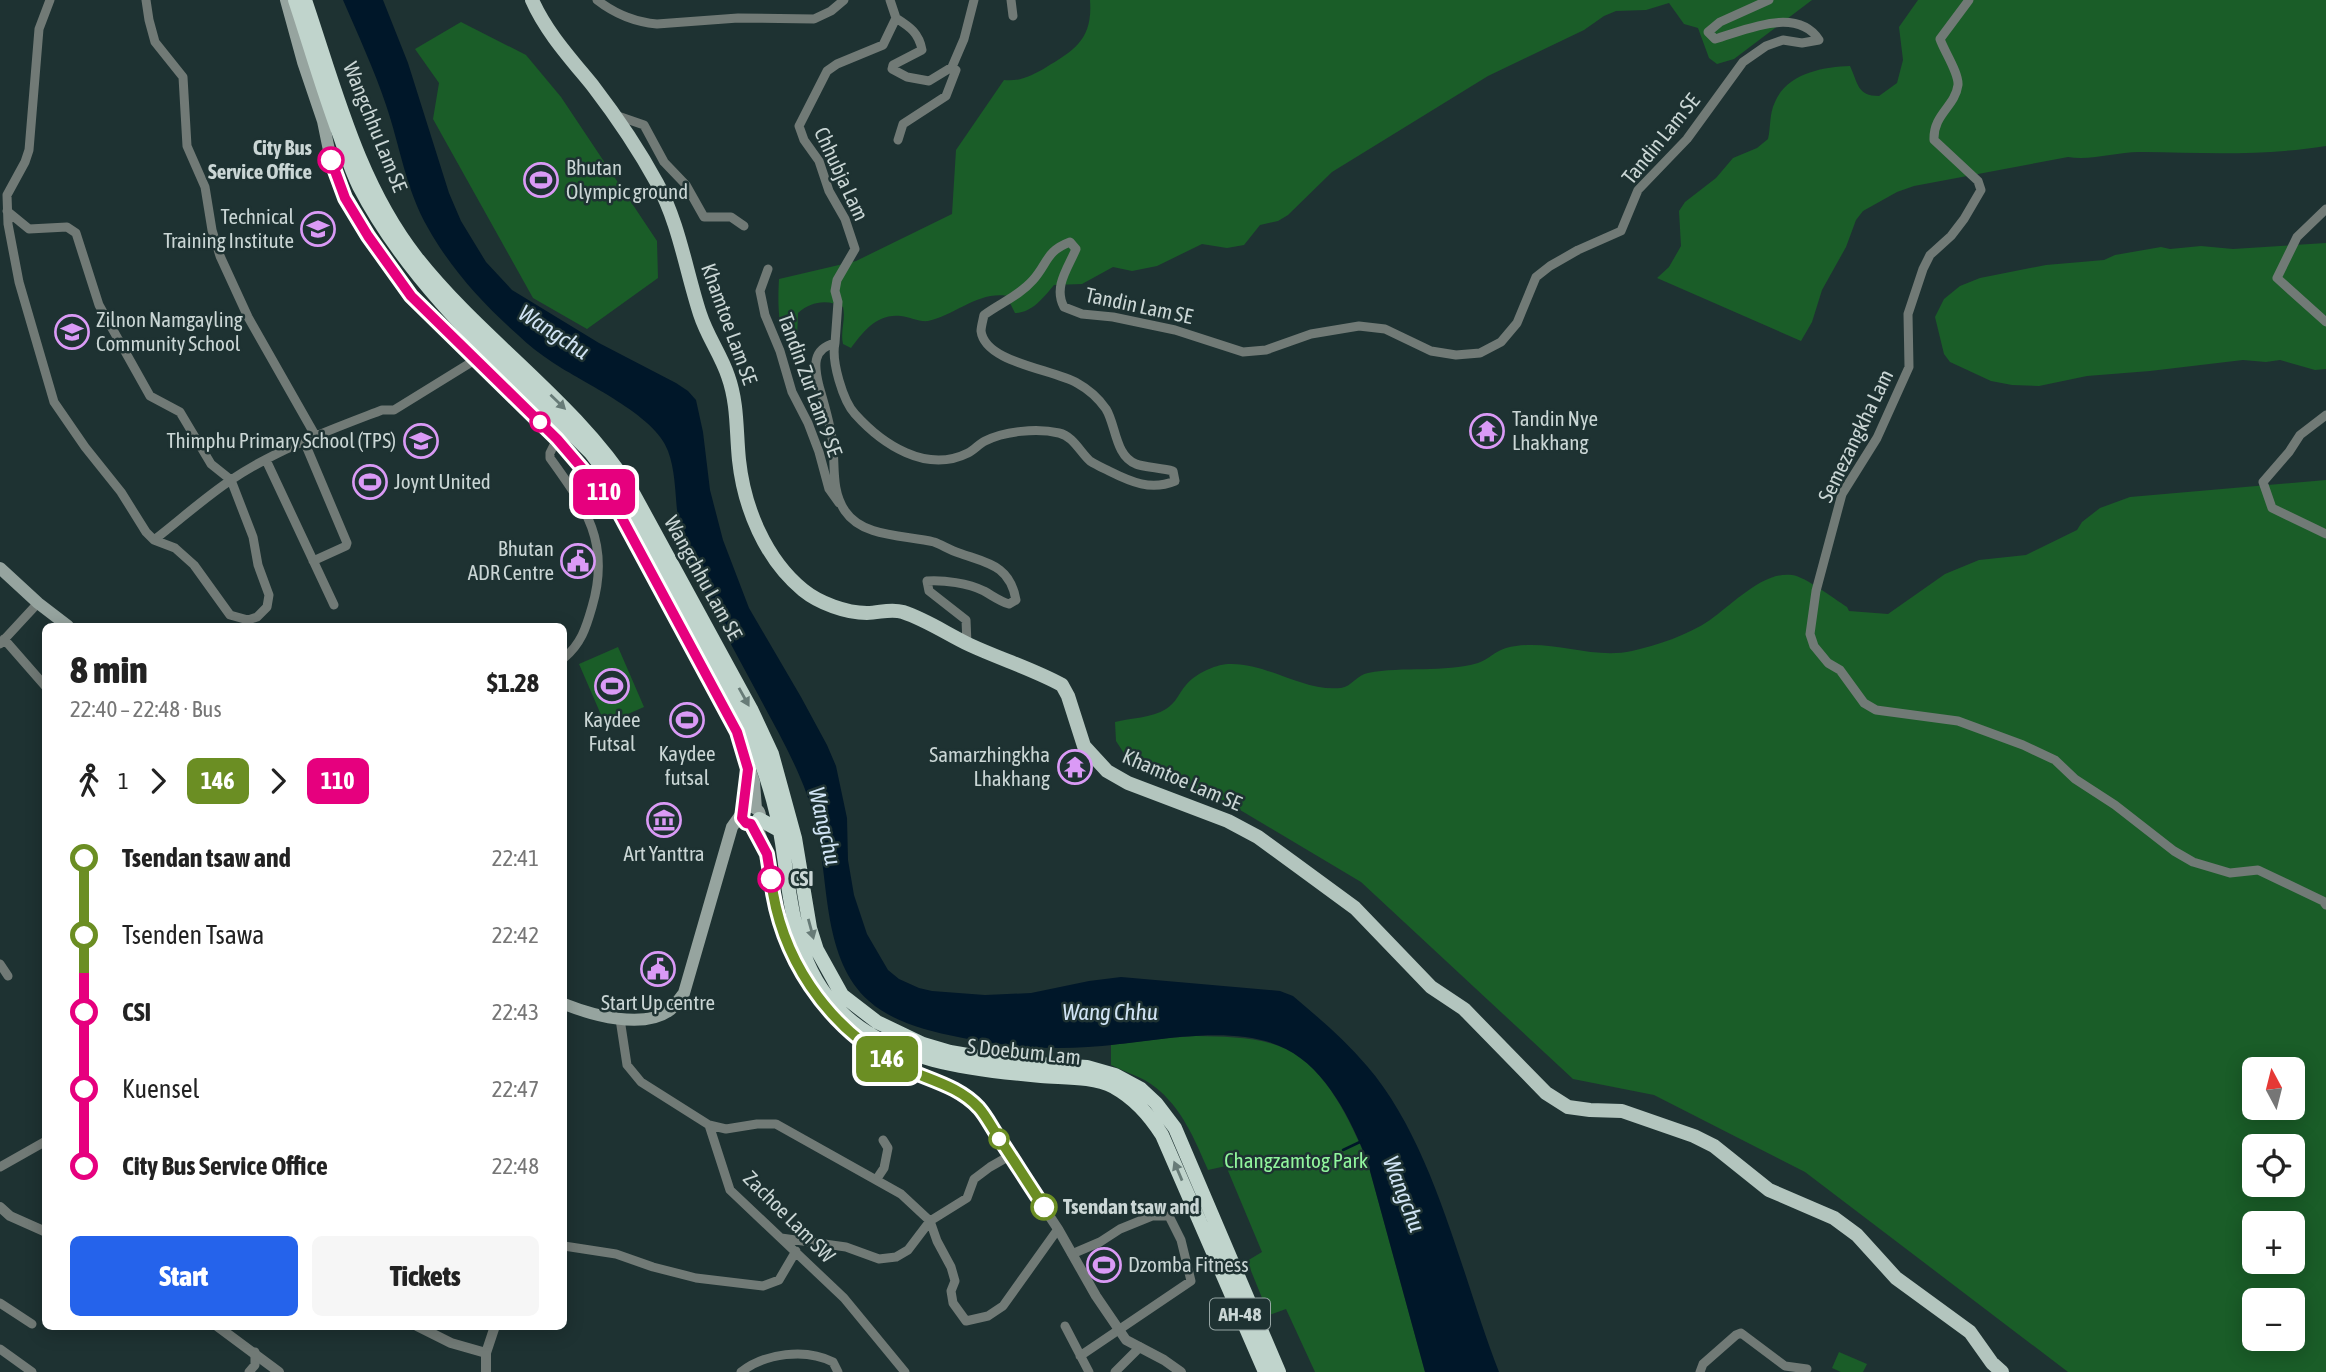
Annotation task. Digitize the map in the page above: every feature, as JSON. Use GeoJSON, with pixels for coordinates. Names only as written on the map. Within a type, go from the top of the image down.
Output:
{"type":"FeatureCollection","features":[{"type":"Feature","properties":{"kind":"highway","name":"Wangchhu Lam SE"},"geometry":{"type":"LineString","coordinates":[[295,0],[335,124],[357,182],[369,205],[404,260],[426,288],[591,453],[612,481],[752,739],[772,800]]}},
{"type":"Feature","properties":{"kind":"highway","name":"Wangchhu Lam SE"},"geometry":{"type":"LineString","coordinates":[[305,0],[357,151],[396,228],[436,281],[584,428],[623,476],[751,709],[772,754],[789,814]]}},
{"type":"Feature","properties":{"kind":"highway"},"geometry":{"type":"LineString","coordinates":[[772,800],[752,816],[779,830]]}},
{"type":"Feature","properties":{"kind":"highway","name":"S Doebum Lam"},"geometry":{"type":"LineString","coordinates":[[772,800],[795,883],[828,972],[842,995],[877,1023],[923,1044],[950,1052],[1009,1062],[1087,1067],[1115,1075],[1141,1089],[1156,1103],[1175,1128],[1279,1372]]}},
{"type":"Feature","properties":{"kind":"highway","name":"S Doebum Lam"},"geometry":{"type":"LineString","coordinates":[[789,814],[796,930],[809,968],[827,998],[853,1023],[905,1049],[960,1067],[1101,1083],[1121,1092],[1144,1111],[1162,1135],[1265,1372]]}},
{"type":"Feature","properties":{"kind":"main road"},"geometry":{"type":"LineString","coordinates":[[286,0],[323,121],[331,160],[345,198],[368,236],[411,296],[557,439],[617,509],[737,732],[754,782],[752,816],[730,837],[684,993],[671,1009],[661,1015],[620,1019],[588,1014],[567,1005]]}},
{"type":"Feature","properties":{"kind":"main road","name":"Khamtoe Lam SE"},"geometry":{"type":"LineString","coordinates":[[532,0],[557,41],[613,115],[657,183],[666,202],[700,315],[733,391],[738,460],[744,492],[760,535],[776,560],[797,584],[818,599],[853,612],[897,610],[926,621],[967,644],[1062,685],[1084,746],[1107,771],[1128,783],[1228,821],[1258,837],[1356,908],[1431,987],[1464,1009],[1519,1068],[1558,1102],[1577,1108],[1622,1111],[1694,1136],[1714,1146],[1769,1190],[1834,1217],[1857,1235],[1896,1278],[1970,1332],[1992,1363],[2002,1372]]}},
{"type":"Feature","properties":{"kind":"main road"},"geometry":{"type":"LineString","coordinates":[[0,568],[64,623]]}},
{"type":"Feature","properties":{"kind":"street"},"geometry":{"type":"LineString","coordinates":[[7,211],[29,229],[67,227],[76,233],[99,305],[150,396],[180,412],[211,464],[231,480],[253,537],[258,565],[269,595],[267,607],[257,617],[248,620],[230,615],[194,565],[175,548],[155,540],[146,532],[121,492],[54,402],[11,251],[7,211],[7,195],[29,150],[39,29],[50,0]]}},
{"type":"Feature","properties":{"kind":"street"},"geometry":{"type":"LineString","coordinates":[[146,0],[155,42],[164,57],[183,77],[187,146],[205,187],[212,230],[220,256],[248,317],[315,435]]}},
{"type":"Feature","properties":{"kind":"street"},"geometry":{"type":"LineString","coordinates":[[597,0],[618,14],[657,24],[738,18],[814,19],[831,11],[844,0]]}},
{"type":"Feature","properties":{"kind":"street"},"geometry":{"type":"LineString","coordinates":[[890,0],[896,18],[911,27],[920,40],[922,50],[893,65],[892,69],[907,77],[929,81],[952,67],[964,39],[974,0]]}},
{"type":"Feature","properties":{"kind":"street"},"geometry":{"type":"LineString","coordinates":[[1011,0],[1013,16]]}},
{"type":"Feature","properties":{"kind":"street","name":"Tandin Lam SE"},"geometry":{"type":"LineString","coordinates":[[835,344],[841,385],[850,408],[871,432],[921,460],[942,460],[967,454],[985,441],[1013,433],[1062,433],[1091,461],[1125,479],[1146,486],[1165,485],[1175,481],[1173,471],[1135,464],[1120,449],[1106,409],[1094,395],[1064,377],[1002,356],[987,345],[981,331],[984,315],[1013,298],[1034,279],[1056,247],[1070,242],[1076,249],[1060,284],[1059,298],[1064,307],[1082,314],[1113,317],[1175,330],[1243,352],[1266,350],[1311,334],[1359,326],[1385,329],[1431,351],[1456,355],[1480,353],[1502,342],[1517,323],[1536,277],[1578,250],[1621,231],[1639,190],[1687,139],[1743,62],[1783,40],[1802,43],[1819,40],[1812,30],[1797,24],[1767,23],[1715,39],[1708,32],[1720,22],[1769,0]]}},
{"type":"Feature","properties":{"kind":"street","name":"Semezangkha Lam"},"geometry":{"type":"LineString","coordinates":[[1969,0],[1940,39],[1958,84],[1933,129],[1934,140],[1978,181],[1981,190],[1951,236],[1930,255],[1923,269],[1908,314],[1909,367],[1878,438],[1842,494],[1815,591],[1810,634],[1814,646],[1828,663],[1840,670],[1864,703],[1876,710],[1958,721],[2022,745],[2055,760],[2075,779],[2193,862],[2230,873],[2258,870],[2323,901],[2326,905]]}},
{"type":"Feature","properties":{"kind":"street","name":"Chhubja Lam"},"geometry":{"type":"LineString","coordinates":[[835,344],[837,280],[855,249],[845,219],[829,191],[818,162],[804,140],[800,121],[827,71],[837,64],[883,45],[896,18]]}},
{"type":"Feature","properties":{"kind":"street"},"geometry":{"type":"LineString","coordinates":[[898,140],[904,124],[946,96],[956,70],[952,67]]}},
{"type":"Feature","properties":{"kind":"street"},"geometry":{"type":"LineString","coordinates":[[613,115],[644,125],[664,162],[686,185],[704,217],[731,217],[744,226]]}},
{"type":"Feature","properties":{"kind":"street"},"geometry":{"type":"LineString","coordinates":[[2326,209],[2297,237],[2277,278],[2326,322]]}},
{"type":"Feature","properties":{"kind":"street","name":"Tandin Zur Lam 9 SE"},"geometry":{"type":"LineString","coordinates":[[768,269],[760,291],[765,315],[780,351],[792,392],[819,452],[829,489],[844,510]]}},
{"type":"Feature","properties":{"kind":"street"},"geometry":{"type":"LineString","coordinates":[[835,344],[824,346],[817,355],[815,370],[828,414],[834,453],[833,472],[844,510],[854,521],[875,531],[935,542],[990,562],[1005,573],[1014,587],[1016,600],[1009,604],[973,587],[937,580],[927,581],[929,591],[966,620],[967,644]]}},
{"type":"Feature","properties":{"kind":"street"},"geometry":{"type":"LineString","coordinates":[[155,540],[231,480],[266,460],[315,435],[382,410],[394,410],[475,360]]}},
{"type":"Feature","properties":{"kind":"street"},"geometry":{"type":"LineString","coordinates":[[2326,415],[2300,435],[2263,482],[2272,508],[2326,534]]}},
{"type":"Feature","properties":{"kind":"street"},"geometry":{"type":"LineString","coordinates":[[557,439],[550,458],[589,518],[598,546],[599,565],[594,602],[586,629],[578,644],[567,655]]}},
{"type":"Feature","properties":{"kind":"street"},"geometry":{"type":"LineString","coordinates":[[304,441],[347,543],[346,546],[313,561]]}},
{"type":"Feature","properties":{"kind":"street"},"geometry":{"type":"LineString","coordinates":[[266,460],[334,605]]}},
{"type":"Feature","properties":{"kind":"street"},"geometry":{"type":"LineString","coordinates":[[38,603],[2,641],[42,683]]}},
{"type":"Feature","properties":{"kind":"street"},"geometry":{"type":"LineString","coordinates":[[752,816],[767,854],[777,918],[806,981],[824,1005],[843,1027],[867,1046],[896,1064],[950,1086],[978,1108],[1058,1229],[1118,1330],[1126,1340],[1181,1372]]}},
{"type":"Feature","properties":{"kind":"street"},"geometry":{"type":"LineString","coordinates":[[0,964],[8,976]]}},
{"type":"Feature","properties":{"kind":"street"},"geometry":{"type":"LineString","coordinates":[[620,1019],[627,1065],[641,1082],[709,1125],[726,1129],[776,1124],[901,1194],[930,1221],[955,1281],[951,1291],[953,1303],[966,1321],[988,1316],[1003,1306],[1058,1229]]}},
{"type":"Feature","properties":{"kind":"street","name":"Zachoe Lam SW"},"geometry":{"type":"LineString","coordinates":[[709,1125],[730,1190],[860,1315],[905,1372]]}},
{"type":"Feature","properties":{"kind":"street"},"geometry":{"type":"LineString","coordinates":[[876,1180],[884,1168],[888,1148],[884,1140]]}},
{"type":"Feature","properties":{"kind":"street"},"geometry":{"type":"LineString","coordinates":[[0,1167],[42,1143]]}},
{"type":"Feature","properties":{"kind":"street"},"geometry":{"type":"LineString","coordinates":[[779,1238],[846,1247],[879,1259],[888,1259],[908,1250],[930,1221],[967,1198],[974,1180],[990,1167],[1011,1156]]}},
{"type":"Feature","properties":{"kind":"street"},"geometry":{"type":"LineString","coordinates":[[0,1207],[10,1216],[42,1230]]}},
{"type":"Feature","properties":{"kind":"street"},"geometry":{"type":"LineString","coordinates":[[1072,1254],[1152,1216],[1169,1216],[1181,1240],[1191,1281],[1080,1356]]}},
{"type":"Feature","properties":{"kind":"street"},"geometry":{"type":"LineString","coordinates":[[567,1246],[616,1254],[696,1278],[763,1286],[779,1280],[796,1251]]}},
{"type":"Feature","properties":{"kind":"street"},"geometry":{"type":"LineString","coordinates":[[0,1303],[32,1324]]}},
{"type":"Feature","properties":{"kind":"street"},"geometry":{"type":"LineString","coordinates":[[1065,1326],[1089,1372]]}},
{"type":"Feature","properties":{"kind":"street"},"geometry":{"type":"LineString","coordinates":[[223,1330],[279,1372]]}},
{"type":"Feature","properties":{"kind":"street"},"geometry":{"type":"LineString","coordinates":[[425,1330],[450,1343],[486,1353]]}},
{"type":"Feature","properties":{"kind":"street"},"geometry":{"type":"LineString","coordinates":[[486,1372],[486,1353],[494,1330]]}},
{"type":"Feature","properties":{"kind":"street"},"geometry":{"type":"LineString","coordinates":[[1700,1372],[1703,1364],[1741,1333],[1785,1366],[1807,1370]]}},
{"type":"Feature","properties":{"kind":"street"},"geometry":{"type":"LineString","coordinates":[[1115,1372],[1140,1347]]}},
{"type":"Feature","properties":{"kind":"street"},"geometry":{"type":"LineString","coordinates":[[0,1349],[32,1372]]}},
{"type":"Feature","properties":{"kind":"street"},"geometry":{"type":"LineString","coordinates":[[249,1372],[255,1365],[255,1352]]}},
{"type":"Feature","properties":{"kind":"street"},"geometry":{"type":"LineString","coordinates":[[741,1372],[772,1356],[813,1355],[833,1362],[838,1372]]}},
{"type":"Feature","properties":{"kind":"green space"},"geometry":{"type":"Polygon","coordinates":[[[1090,0],[1812,0],[1734,59],[1717,64],[1709,58],[1698,28],[1684,24],[1669,3],[1646,10],[1616,11],[1604,16],[1584,30],[1488,76],[1332,172],[1288,215],[1278,221],[1260,225],[1244,245],[1227,248],[1202,244],[1157,266],[1132,271],[1113,267],[1082,284],[1054,285],[1037,304],[1021,312],[1015,313],[1010,303],[1013,297],[1001,295],[980,299],[928,321],[901,316],[885,317],[866,330],[851,348],[843,344],[843,307],[820,302],[798,313],[797,339],[794,343],[787,343],[780,321],[779,279],[856,261],[952,214],[956,150],[1004,80],[1021,79],[1036,73],[1080,42],[1088,25],[1090,0]]]}},
{"type":"Feature","properties":{"kind":"green space"},"geometry":{"type":"Polygon","coordinates":[[[1918,0],[2326,0],[2326,146],[2258,153],[2134,152],[2087,158],[2068,157],[1914,186],[1897,192],[1863,211],[1856,220],[1846,247],[1822,290],[1812,322],[1801,341],[1657,278],[1669,267],[1681,246],[1679,211],[1685,202],[1716,178],[1733,158],[1757,148],[1768,139],[1773,107],[1788,84],[1818,70],[1850,66],[1859,87],[1866,94],[1879,96],[1897,83],[1903,60],[1899,27],[1918,0]]]}},
{"type":"Feature","properties":{"kind":"green space","name":"Bhutan Olympic ground"},"geometry":{"type":"Polygon","coordinates":[[[461,22],[526,55],[561,97],[657,241],[658,278],[587,329],[533,298],[433,119],[439,83],[415,49],[461,22]]]}},
{"type":"Feature","properties":{"kind":"green space"},"geometry":{"type":"Polygon","coordinates":[[[2326,243],[2326,369],[2315,370],[2280,360],[2243,360],[2087,376],[2039,386],[2012,385],[1991,381],[1950,362],[1944,354],[1935,317],[1944,299],[1960,286],[1980,278],[2046,265],[2104,260],[2115,255],[2161,247],[2170,249],[2201,246],[2233,249],[2326,243]]]}},
{"type":"Feature","properties":{"kind":"green space"},"geometry":{"type":"Polygon","coordinates":[[[2326,480],[2326,1372],[2068,1372],[1805,1172],[1654,1095],[1573,1079],[1361,882],[1225,801],[1142,771],[1129,761],[1116,741],[1115,722],[1148,716],[1166,709],[1194,677],[1228,664],[1257,667],[1312,686],[1341,688],[1368,673],[1465,666],[1482,662],[1502,649],[1522,645],[1553,646],[1600,653],[1632,651],[1662,643],[1692,630],[1710,620],[1748,590],[1781,575],[1792,575],[1805,580],[1847,607],[1849,611],[1888,614],[1945,574],[1979,560],[2026,555],[2077,530],[2082,522],[2100,508],[2130,497],[2326,480]]]}},
{"type":"Feature","properties":{"kind":"green space","name":"Kaydee Futsal"},"geometry":{"type":"Polygon","coordinates":[[[618,647],[644,707],[605,724],[579,664],[618,647]]]}},
{"type":"Feature","properties":{"kind":"green space","name":"Changzamtog Park"},"geometry":{"type":"Polygon","coordinates":[[[1196,1036],[1253,1039],[1286,1049],[1314,1069],[1336,1097],[1367,1160],[1425,1372],[1315,1372],[1286,1309],[1269,1315],[1247,1261],[1262,1252],[1226,1166],[1208,1170],[1187,1125],[1164,1095],[1145,1080],[1111,1065],[1111,1045],[1196,1036]]]}},
{"type":"Feature","properties":{"kind":"green space"},"geometry":{"type":"Polygon","coordinates":[[[1839,1352],[1867,1364],[1863,1372],[1841,1372],[1832,1368],[1839,1352]]]}},
{"type":"Feature","properties":{"kind":"water","name":"Wang Chhu"},"geometry":{"type":"Polygon","coordinates":[[[343,0],[383,0],[408,63],[449,193],[461,221],[486,262],[512,290],[599,343],[676,383],[696,400],[710,490],[723,540],[749,608],[801,697],[836,766],[847,818],[848,860],[854,895],[867,934],[888,970],[899,979],[919,988],[985,995],[1031,993],[1121,977],[1280,991],[1293,996],[1341,1038],[1367,1066],[1391,1098],[1411,1134],[1444,1212],[1499,1372],[1425,1372],[1367,1160],[1336,1097],[1301,1058],[1264,1041],[1240,1036],[1188,1036],[1072,1048],[990,1043],[935,1032],[899,1020],[869,1001],[854,984],[835,943],[813,812],[786,748],[692,565],[678,522],[674,474],[668,451],[661,438],[634,413],[552,362],[526,342],[457,272],[428,228],[414,199],[391,120],[343,0]]]}},
{"type":"Feature","properties":{"kind":"waterway"},"geometry":{"type":"LineString","coordinates":[[1343,1150],[1362,1141]]}},
{"type":"Feature","properties":{"kind":"bus line","name":"110"},"geometry":{"type":"LineString","coordinates":[[331,160],[345,198],[368,236],[411,296],[557,439],[617,509],[737,732],[748,769],[742,818],[751,824],[764,845],[771,879]]}},
{"type":"Feature","properties":{"kind":"bus line","name":"146"},"geometry":{"type":"LineString","coordinates":[[771,879],[777,918],[790,951],[806,981],[824,1005],[858,1040],[896,1064],[950,1086],[978,1108],[1044,1207]]}},
{"type":"Feature","properties":{"kind":"place","name":"City Bus Service Office"},"geometry":{"type":"Point","coordinates":[331,160]}},
{"type":"Feature","properties":{"kind":"place","name":"Bhutan Olympic ground"},"geometry":{"type":"Point","coordinates":[541,180]}},
{"type":"Feature","properties":{"kind":"place","name":"Technical Training Institute"},"geometry":{"type":"Point","coordinates":[318,229]}},
{"type":"Feature","properties":{"kind":"place","name":"Zilnon Namgayling Community School"},"geometry":{"type":"Point","coordinates":[72,332]}},
{"type":"Feature","properties":{"kind":"place","name":"Tandin Nye Lhakhang"},"geometry":{"type":"Point","coordinates":[1487,431]}},
{"type":"Feature","properties":{"kind":"place","name":"Thimphu Primary School (TPS)"},"geometry":{"type":"Point","coordinates":[421,441]}},
{"type":"Feature","properties":{"kind":"place","name":"Joynt United"},"geometry":{"type":"Point","coordinates":[370,482]}},
{"type":"Feature","properties":{"kind":"place","name":"Bhutan ADR Centre"},"geometry":{"type":"Point","coordinates":[578,561]}},
{"type":"Feature","properties":{"kind":"place","name":"Kaydee Futsal"},"geometry":{"type":"Point","coordinates":[612,686]}},
{"type":"Feature","properties":{"kind":"place","name":"Kaydee futsal"},"geometry":{"type":"Point","coordinates":[687,720]}},
{"type":"Feature","properties":{"kind":"place","name":"Samarzhingkha Lhakhang"},"geometry":{"type":"Point","coordinates":[1075,767]}},
{"type":"Feature","properties":{"kind":"place","name":"Art Yanttra"},"geometry":{"type":"Point","coordinates":[664,820]}},
{"type":"Feature","properties":{"kind":"place","name":"CSI"},"geometry":{"type":"Point","coordinates":[771,879]}},
{"type":"Feature","properties":{"kind":"place","name":"Start Up centre"},"geometry":{"type":"Point","coordinates":[658,969]}},
{"type":"Feature","properties":{"kind":"place","name":"Tsendan tsaw and"},"geometry":{"type":"Point","coordinates":[1044,1207]}},
{"type":"Feature","properties":{"kind":"place","name":"Dzomba Fitness"},"geometry":{"type":"Point","coordinates":[1104,1265]}},
{"type":"Feature","properties":{"kind":"water label","name":"Wangchu"},"geometry":{"type":"Point","coordinates":[554,332]}},
{"type":"Feature","properties":{"kind":"water label","name":"Wangchu"},"geometry":{"type":"Point","coordinates":[825,826]}},
{"type":"Feature","properties":{"kind":"water label","name":"Wangchu"},"geometry":{"type":"Point","coordinates":[1404,1194]}}]}
